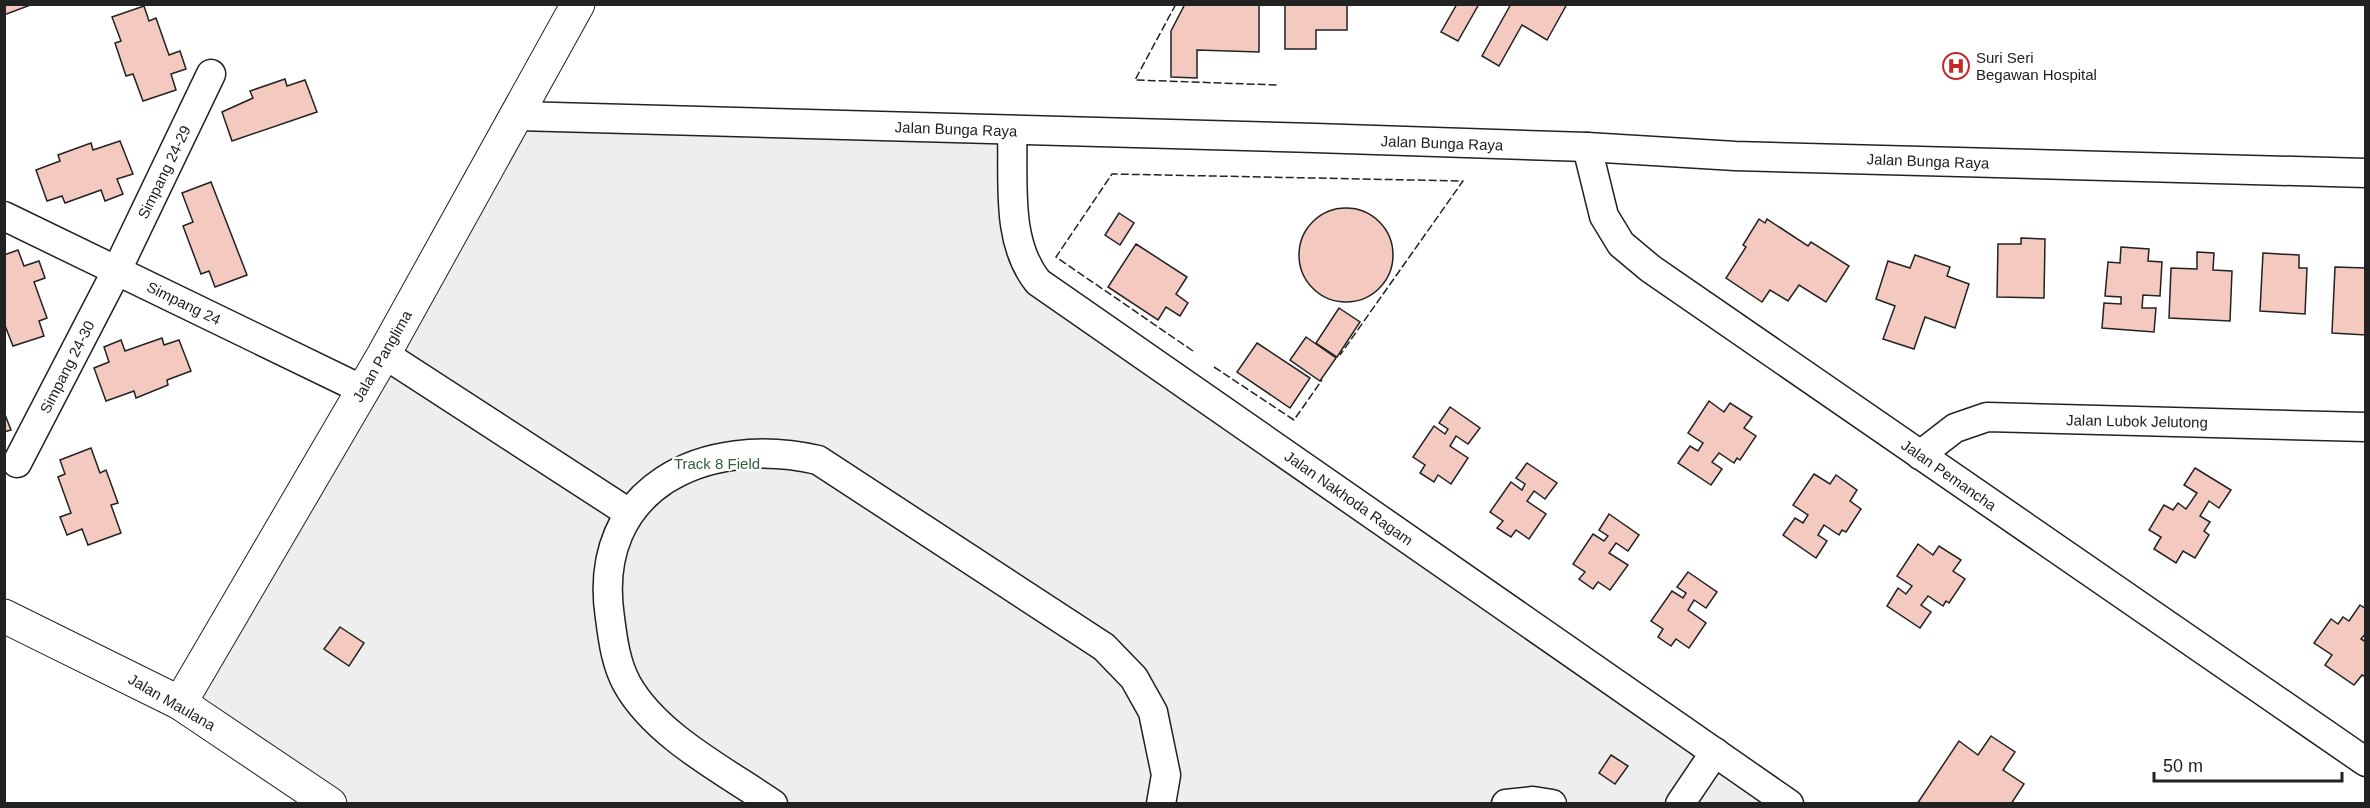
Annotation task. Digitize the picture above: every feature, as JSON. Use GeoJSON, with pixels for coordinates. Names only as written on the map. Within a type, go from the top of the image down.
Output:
{"type":"FeatureCollection","features":[{"type":"Feature","properties":{"kind":"main road","name":"Jalan Panglima"},"geometry":{"type":"LineString","coordinates":[[180,703],[384,354],[518,116],[578,4]]}},
{"type":"Feature","properties":{"kind":"main road","name":"Jalan Maulana"},"geometry":{"type":"LineString","coordinates":[[4,616],[180,703],[330,804]]}},
{"type":"Feature","properties":{"kind":"street","name":"Simpang 24-29"},"geometry":{"type":"LineString","coordinates":[[117,270],[211,74]]}},
{"type":"Feature","properties":{"kind":"street","name":"Jalan Bunga Raya"},"geometry":{"type":"LineString","coordinates":[[518,116],[1587,147],[1735,156],[2366,173]]}},
{"type":"Feature","properties":{"kind":"street","name":"Jalan Nakhoda Ragam"},"geometry":{"type":"LineString","coordinates":[[1012,131],[1018,244],[1026,264],[1038,282],[1789,804]]}},
{"type":"Feature","properties":{"kind":"street","name":"Jalan Pemancha"},"geometry":{"type":"LineString","coordinates":[[1587,147],[1604,216],[1621,244],[1717,316],[2366,762]]}},
{"type":"Feature","properties":{"kind":"street","name":"Simpang 24"},"geometry":{"type":"LineString","coordinates":[[4,216],[363,390]]}},
{"type":"Feature","properties":{"kind":"street","name":"Simpang 24-30"},"geometry":{"type":"LineString","coordinates":[[17,464],[117,270]]}},
{"type":"Feature","properties":{"kind":"street"},"geometry":{"type":"LineString","coordinates":[[384,354],[629,513]]}},
{"type":"Feature","properties":{"kind":"street","name":"Jalan Lubok Jelutong"},"geometry":{"type":"LineString","coordinates":[[1920,455],[1954,428],[1987,417],[2366,427]]}},
{"type":"Feature","properties":{"kind":"street"},"geometry":{"type":"LineString","coordinates":[[773,804],[674,736],[644,708],[627,683],[616,657],[608,606],[608,571],[616,541],[629,513],[653,489],[682,469],[714,458],[746,452],[785,452],[818,460],[1104,647],[1134,678],[1153,712],[1166,775],[1161,804]]}},
{"type":"Feature","properties":{"kind":"street"},"geometry":{"type":"LineString","coordinates":[[1680,804],[1715,752]]}},
{"type":"Feature","properties":{"kind":"street"},"geometry":{"type":"LineString","coordinates":[[1506,804],[1533,801],[1552,804]]}},
{"type":"Feature","properties":{"kind":"green space","name":"Track 8 Field"},"geometry":{"type":"Polygon","coordinates":[[[518,116],[1012,131],[1021,254],[1787,803],[329,803],[180,703],[518,116]]]}},
{"type":"Feature","properties":{"kind":"building"},"geometry":{"type":"Polygon","coordinates":[[[4,4],[33,4],[4,15],[4,4]]]}},
{"type":"Feature","properties":{"kind":"building"},"geometry":{"type":"Polygon","coordinates":[[[1185,4],[1259,4],[1259,52],[1197,50],[1197,78],[1171,77],[1171,31],[1185,4]]]}},
{"type":"Feature","properties":{"kind":"building"},"geometry":{"type":"Polygon","coordinates":[[[1285,4],[1347,4],[1347,30],[1316,30],[1316,49],[1285,49],[1285,4]]]}},
{"type":"Feature","properties":{"kind":"building"},"geometry":{"type":"Polygon","coordinates":[[[1457,4],[1479,4],[1458,41],[1441,32],[1457,4]]]}},
{"type":"Feature","properties":{"kind":"building"},"geometry":{"type":"Polygon","coordinates":[[[1511,4],[1567,4],[1547,40],[1522,25],[1499,66],[1482,56],[1511,4]]]}},
{"type":"Feature","properties":{"kind":"building"},"geometry":{"type":"Polygon","coordinates":[[[144,6],[149,21],[156,18],[169,55],[180,51],[186,69],[171,74],[176,90],[143,101],[133,74],[126,76],[115,43],[121,41],[112,17],[144,6]]]}},
{"type":"Feature","properties":{"kind":"building"},"geometry":{"type":"Polygon","coordinates":[[[285,79],[287,86],[305,80],[317,112],[232,141],[222,112],[253,98],[250,91],[285,79]]]}},
{"type":"Feature","properties":{"kind":"building"},"geometry":{"type":"Polygon","coordinates":[[[120,141],[133,174],[117,179],[123,194],[105,201],[101,190],[65,203],[62,196],[47,201],[36,170],[60,161],[58,155],[91,143],[93,150],[120,141]]]}},
{"type":"Feature","properties":{"kind":"building"},"geometry":{"type":"Polygon","coordinates":[[[211,182],[247,275],[215,287],[209,271],[201,274],[183,226],[193,222],[182,193],[211,182]]]}},
{"type":"Feature","properties":{"kind":"building"},"geometry":{"type":"Polygon","coordinates":[[[1346,208],[1364,212],[1379,222],[1389,237],[1393,255],[1389,273],[1379,288],[1364,298],[1346,302],[1328,298],[1313,288],[1303,273],[1299,255],[1303,237],[1313,222],[1328,212],[1346,208]]]}},
{"type":"Feature","properties":{"kind":"building"},"geometry":{"type":"Polygon","coordinates":[[[1119,213],[1134,223],[1120,245],[1105,235],[1119,213]]]}},
{"type":"Feature","properties":{"kind":"building"},"geometry":{"type":"Polygon","coordinates":[[[1759,219],[1765,223],[1767,219],[1808,246],[1811,242],[1849,266],[1826,302],[1799,285],[1788,301],[1770,290],[1762,302],[1726,278],[1746,247],[1743,245],[1759,219]]]}},
{"type":"Feature","properties":{"kind":"building"},"geometry":{"type":"Polygon","coordinates":[[[2021,238],[2045,239],[2044,298],[1997,297],[1998,244],[2021,244],[2021,238]]]}},
{"type":"Feature","properties":{"kind":"building"},"geometry":{"type":"Polygon","coordinates":[[[1136,244],[1187,277],[1176,294],[1188,303],[1180,316],[1166,307],[1158,320],[1108,287],[1136,244]]]}},
{"type":"Feature","properties":{"kind":"building"},"geometry":{"type":"Polygon","coordinates":[[[2121,247],[2149,249],[2148,261],[2162,262],[2160,296],[2143,295],[2142,308],[2156,308],[2154,332],[2102,328],[2104,303],[2121,304],[2121,297],[2105,296],[2108,262],[2120,263],[2121,247]]]}},
{"type":"Feature","properties":{"kind":"building"},"geometry":{"type":"Polygon","coordinates":[[[18,250],[24,266],[39,261],[45,278],[34,282],[47,318],[39,321],[44,336],[13,346],[4,323],[4,255],[18,250]]]}},
{"type":"Feature","properties":{"kind":"building"},"geometry":{"type":"Polygon","coordinates":[[[2197,252],[2214,253],[2213,270],[2232,271],[2230,321],[2169,318],[2171,268],[2197,269],[2197,252]]]}},
{"type":"Feature","properties":{"kind":"building"},"geometry":{"type":"Polygon","coordinates":[[[2263,253],[2299,255],[2299,268],[2307,268],[2305,314],[2260,311],[2263,253]]]}},
{"type":"Feature","properties":{"kind":"building"},"geometry":{"type":"Polygon","coordinates":[[[1915,255],[1950,267],[1947,276],[1969,284],[1955,328],[1925,317],[1914,349],[1883,339],[1895,306],[1876,299],[1888,261],[1910,268],[1915,255]]]}},
{"type":"Feature","properties":{"kind":"building"},"geometry":{"type":"Polygon","coordinates":[[[2335,267],[2366,268],[2366,335],[2332,333],[2335,267]]]}},
{"type":"Feature","properties":{"kind":"building"},"geometry":{"type":"Polygon","coordinates":[[[1339,308],[1360,322],[1337,357],[1316,343],[1339,308]]]}},
{"type":"Feature","properties":{"kind":"building"},"geometry":{"type":"Polygon","coordinates":[[[1306,337],[1336,358],[1320,381],[1290,360],[1306,337]]]}},
{"type":"Feature","properties":{"kind":"building"},"geometry":{"type":"Polygon","coordinates":[[[162,338],[164,345],[179,340],[191,371],[167,380],[168,385],[136,398],[134,391],[106,401],[94,368],[109,362],[104,347],[121,340],[125,351],[162,338]]]}},
{"type":"Feature","properties":{"kind":"building"},"geometry":{"type":"Polygon","coordinates":[[[1257,343],[1310,378],[1290,408],[1237,372],[1257,343]]]}},
{"type":"Feature","properties":{"kind":"building"},"geometry":{"type":"Polygon","coordinates":[[[1709,401],[1724,412],[1730,403],[1752,417],[1744,428],[1756,436],[1740,460],[1737,458],[1734,463],[1719,453],[1712,462],[1722,469],[1711,485],[1678,463],[1690,446],[1698,451],[1703,443],[1688,433],[1709,401]]]}},
{"type":"Feature","properties":{"kind":"building"},"geometry":{"type":"Polygon","coordinates":[[[1450,407],[1480,428],[1468,444],[1456,436],[1450,446],[1468,458],[1451,484],[1438,475],[1434,482],[1420,473],[1425,465],[1413,457],[1434,426],[1445,434],[1448,429],[1439,423],[1450,407]]]}},
{"type":"Feature","properties":{"kind":"building"},"geometry":{"type":"Polygon","coordinates":[[[4,412],[11,430],[4,432],[4,412]]]}},
{"type":"Feature","properties":{"kind":"building"},"geometry":{"type":"Polygon","coordinates":[[[91,448],[100,473],[106,470],[118,503],[111,505],[121,533],[88,545],[82,529],[67,535],[60,517],[71,513],[58,477],[65,474],[60,460],[91,448]]]}},
{"type":"Feature","properties":{"kind":"building"},"geometry":{"type":"Polygon","coordinates":[[[1527,463],[1557,483],[1545,499],[1534,491],[1527,501],[1546,514],[1529,539],[1516,530],[1511,537],[1497,528],[1503,521],[1490,512],[1511,482],[1522,490],[1525,484],[1516,478],[1527,463]]]}},
{"type":"Feature","properties":{"kind":"building"},"geometry":{"type":"Polygon","coordinates":[[[2195,468],[2231,490],[2219,508],[2209,501],[2200,516],[2210,522],[2204,531],[2209,535],[2195,558],[2183,551],[2176,563],[2154,549],[2161,537],[2149,530],[2164,505],[2173,510],[2178,503],[2186,509],[2197,493],[2184,485],[2195,468]]]}},
{"type":"Feature","properties":{"kind":"building"},"geometry":{"type":"Polygon","coordinates":[[[1814,474],[1830,484],[1836,475],[1857,490],[1850,501],[1861,509],[1846,532],[1842,530],[1839,535],[1824,525],[1818,535],[1827,541],[1816,558],[1783,535],[1795,518],[1803,523],[1808,515],[1793,505],[1814,474]]]}},
{"type":"Feature","properties":{"kind":"building"},"geometry":{"type":"Polygon","coordinates":[[[1609,514],[1639,535],[1628,551],[1616,543],[1609,553],[1628,565],[1610,590],[1598,582],[1593,589],[1579,579],[1585,572],[1573,564],[1593,534],[1604,541],[1608,536],[1599,530],[1609,514]]]}},
{"type":"Feature","properties":{"kind":"building"},"geometry":{"type":"Polygon","coordinates":[[[1918,544],[1933,555],[1939,546],[1961,560],[1953,571],[1965,579],[1949,603],[1946,601],[1943,606],[1928,596],[1921,605],[1931,612],[1920,628],[1887,606],[1898,588],[1906,594],[1912,586],[1897,576],[1918,544]]]}},
{"type":"Feature","properties":{"kind":"building"},"geometry":{"type":"Polygon","coordinates":[[[1688,572],[1717,592],[1706,608],[1694,600],[1688,610],[1706,623],[1689,648],[1676,639],[1671,646],[1658,637],[1663,629],[1651,621],[1672,591],[1683,598],[1686,593],[1677,587],[1688,572]]]}},
{"type":"Feature","properties":{"kind":"building"},"geometry":{"type":"Polygon","coordinates":[[[2360,605],[2366,609],[2366,633],[2361,639],[2366,642],[2366,677],[2362,675],[2354,685],[2325,665],[2332,655],[2314,643],[2331,619],[2338,624],[2343,617],[2349,621],[2360,605]]]}},
{"type":"Feature","properties":{"kind":"building"},"geometry":{"type":"Polygon","coordinates":[[[340,627],[364,643],[349,666],[324,649],[340,627]]]}},
{"type":"Feature","properties":{"kind":"building"},"geometry":{"type":"Polygon","coordinates":[[[1991,736],[2015,752],[2003,770],[2024,784],[2011,804],[1917,804],[1959,741],[1978,755],[1991,736]]]}},
{"type":"Feature","properties":{"kind":"building"},"geometry":{"type":"Polygon","coordinates":[[[1611,755],[1628,766],[1615,784],[1599,773],[1611,755]]]}},
{"type":"Feature","properties":{"kind":"fence"},"geometry":{"type":"LineString","coordinates":[[1176,4],[1135,80],[1278,85]]}},
{"type":"Feature","properties":{"kind":"fence"},"geometry":{"type":"LineString","coordinates":[[1193,351],[1056,257],[1112,174],[1463,181],[1340,355]]}},
{"type":"Feature","properties":{"kind":"fence"},"geometry":{"type":"LineString","coordinates":[[1214,367],[1294,420],[1322,380]]}},
{"type":"Feature","properties":{"kind":"place","name":"Suri Seri Begawan Hospital"},"geometry":{"type":"Point","coordinates":[1956,66]}}]}
